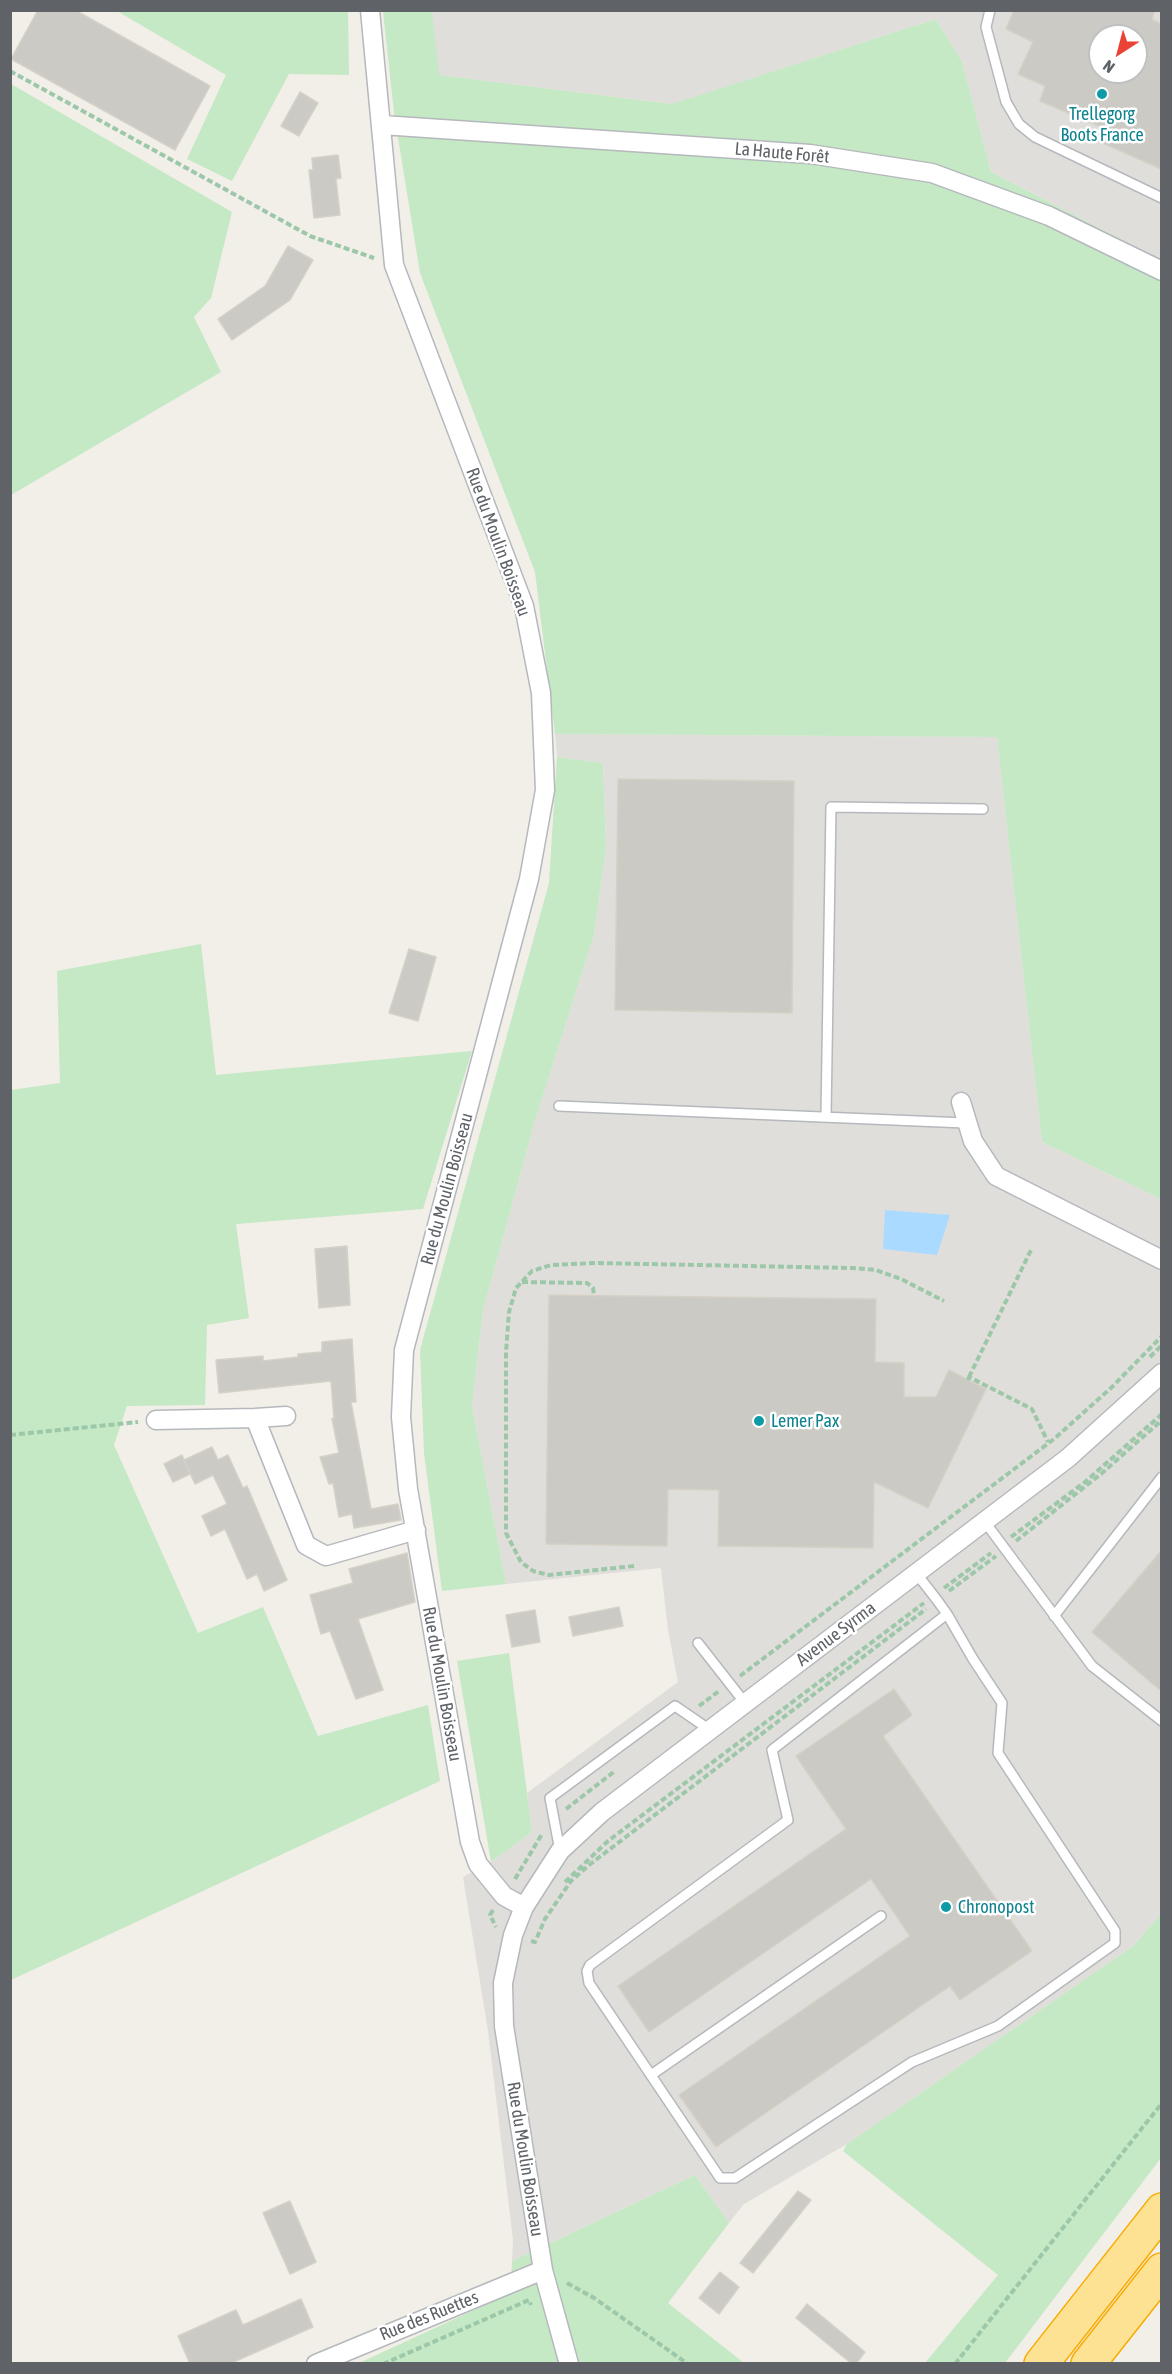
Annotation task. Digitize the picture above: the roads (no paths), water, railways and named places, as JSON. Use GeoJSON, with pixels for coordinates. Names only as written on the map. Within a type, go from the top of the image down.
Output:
{"type":"FeatureCollection","features":[{"type":"Feature","properties":{"kind":"highway"},"geometry":{"type":"LineString","coordinates":[[1041,2364],[1161,2210]]}},
{"type":"Feature","properties":{"kind":"highway"},"geometry":{"type":"LineString","coordinates":[[1088,2364],[1161,2270]]}},
{"type":"Feature","properties":{"kind":"street","name":"Rue du Moulin Boisseau"},"geometry":{"type":"LineString","coordinates":[[370,10],[394,265],[524,606],[542,693],[545,790],[529,879],[404,1350],[401,1417],[408,1489],[470,1842],[478,1864],[504,1896],[524,1907],[513,1935],[503,1983],[504,2026],[543,2270],[569,2364]]}},
{"type":"Feature","properties":{"kind":"street","name":"La Haute Forêt"},"geometry":{"type":"LineString","coordinates":[[382,125],[810,153],[932,173],[1048,216],[1161,271]]}},
{"type":"Feature","properties":{"kind":"street"},"geometry":{"type":"LineString","coordinates":[[961,1102],[965,1123],[973,1141],[996,1176],[1161,1260]]}},
{"type":"Feature","properties":{"kind":"street","name":"Avenue Syrma"},"geometry":{"type":"LineString","coordinates":[[524,1907],[560,1851],[602,1812],[985,1522],[1097,1434],[1161,1373]]}},
{"type":"Feature","properties":{"kind":"street"},"geometry":{"type":"LineString","coordinates":[[156,1420],[286,1416]]}},
{"type":"Feature","properties":{"kind":"street"},"geometry":{"type":"LineString","coordinates":[[255,1418],[306,1545],[326,1556],[416,1530]]}},
{"type":"Feature","properties":{"kind":"street","name":"Rue des Ruettes"},"geometry":{"type":"LineString","coordinates":[[316,2364],[543,2270]]}},
{"type":"Feature","properties":{"kind":"lane"},"geometry":{"type":"LineString","coordinates":[[990,10],[986,27],[1006,102],[1019,124],[1035,137],[1161,198]]}},
{"type":"Feature","properties":{"kind":"lane"},"geometry":{"type":"LineString","coordinates":[[826,1116],[831,807],[982,809]]}},
{"type":"Feature","properties":{"kind":"lane"},"geometry":{"type":"LineString","coordinates":[[559,1106],[965,1123]]}},
{"type":"Feature","properties":{"kind":"lane"},"geometry":{"type":"LineString","coordinates":[[1054,1616],[1161,1477]]}},
{"type":"Feature","properties":{"kind":"lane"},"geometry":{"type":"LineString","coordinates":[[985,1522],[1092,1666],[1161,1721]]}},
{"type":"Feature","properties":{"kind":"lane"},"geometry":{"type":"LineString","coordinates":[[916,1573],[936,1598],[1002,1703],[998,1753],[1115,1931],[1115,1943],[998,2026],[912,2062],[735,2178],[720,2178],[589,1983],[587,1971],[590,1965],[788,1820],[772,1750],[946,1614]]}},
{"type":"Feature","properties":{"kind":"lane"},"geometry":{"type":"LineString","coordinates":[[698,1643],[745,1703]]}},
{"type":"Feature","properties":{"kind":"lane"},"geometry":{"type":"LineString","coordinates":[[560,1851],[550,1798],[675,1706],[710,1730]]}},
{"type":"Feature","properties":{"kind":"lane"},"geometry":{"type":"LineString","coordinates":[[651,2075],[881,1916]]}},
{"type":"Feature","properties":{"kind":"water"},"geometry":{"type":"Polygon","coordinates":[[[885,1210],[950,1215],[937,1255],[883,1249],[885,1210]]]}},
{"type":"Feature","properties":{"kind":"place","name":"Trellegorg Boots France"},"geometry":{"type":"Point","coordinates":[1102,94]}},
{"type":"Feature","properties":{"kind":"place","name":"Lemer Pax"},"geometry":{"type":"Point","coordinates":[759,1421]}},
{"type":"Feature","properties":{"kind":"place","name":"Chronopost"},"geometry":{"type":"Point","coordinates":[946,1907]}}]}
